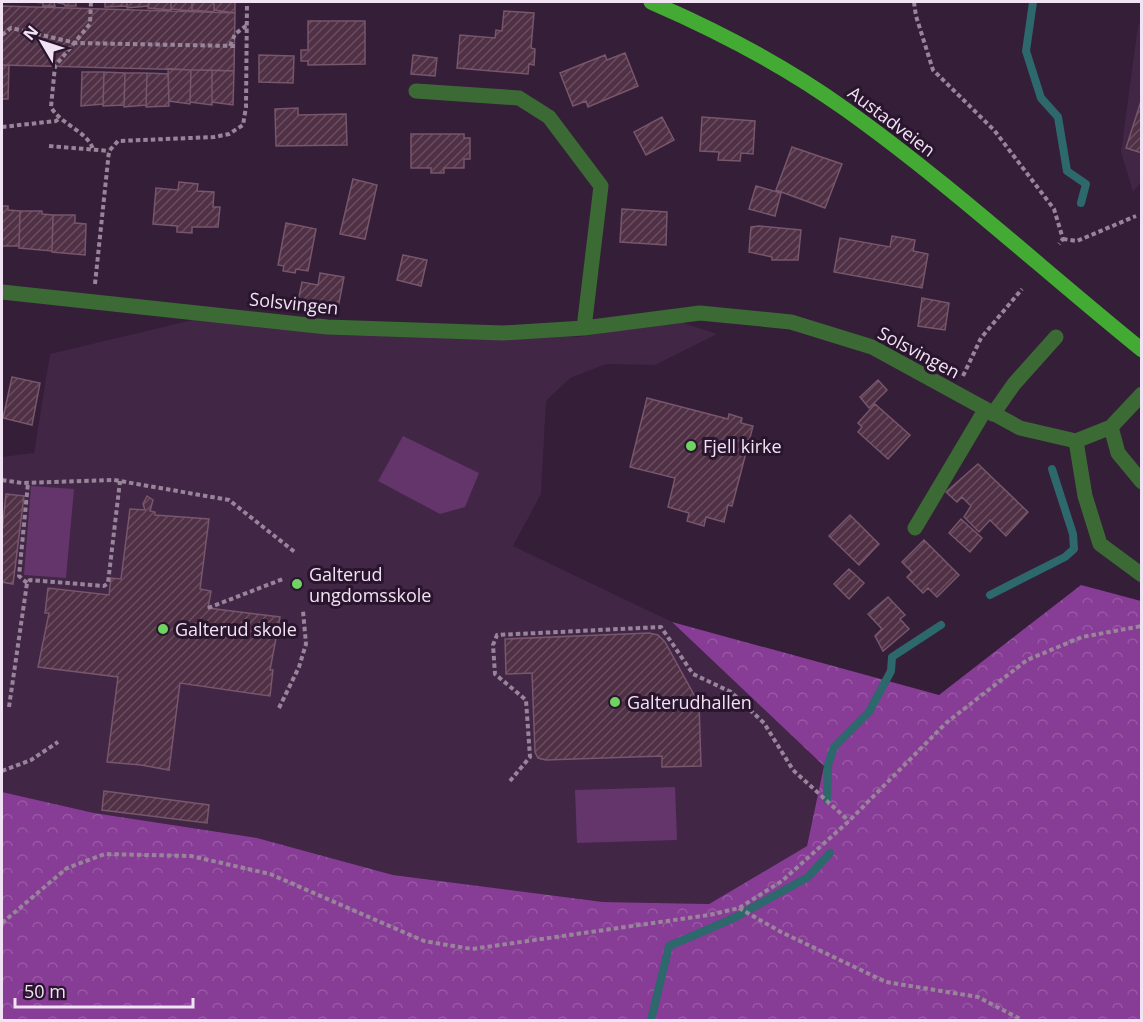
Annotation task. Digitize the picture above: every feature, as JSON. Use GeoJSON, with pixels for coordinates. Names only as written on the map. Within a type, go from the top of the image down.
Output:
{"type":"FeatureCollection","features":[{"type":"Feature","properties":{"kind":"main road","name":"Austadveien"},"geometry":{"type":"LineString","coordinates":[[651,2],[753,52],[844,108],[906,155],[1142,350]]}},
{"type":"Feature","properties":{"kind":"street"},"geometry":{"type":"LineString","coordinates":[[416,91],[519,98],[549,117],[601,186],[584,328]]}},
{"type":"Feature","properties":{"kind":"street","name":"Solsvingen"},"geometry":{"type":"LineString","coordinates":[[2,292],[327,327],[503,333],[584,328],[700,314],[791,322],[872,347],[1020,428],[1076,441]]}},
{"type":"Feature","properties":{"kind":"street"},"geometry":{"type":"LineString","coordinates":[[915,528],[989,412],[1056,337]]}},
{"type":"Feature","properties":{"kind":"street"},"geometry":{"type":"LineString","coordinates":[[1142,394],[1112,427],[1076,441],[1085,496],[1100,544],[1142,575]]}},
{"type":"Feature","properties":{"kind":"street"},"geometry":{"type":"LineString","coordinates":[[1112,427],[1118,453],[1142,482]]}},
{"type":"Feature","properties":{"kind":"path"},"geometry":{"type":"LineString","coordinates":[[91,2],[90,24],[56,66],[51,107],[60,118],[90,141],[93,149]]}},
{"type":"Feature","properties":{"kind":"path"},"geometry":{"type":"LineString","coordinates":[[93,302],[109,151],[118,141],[214,137],[229,134],[243,125],[246,107],[247,2]]}},
{"type":"Feature","properties":{"kind":"path"},"geometry":{"type":"LineString","coordinates":[[915,2],[916,16],[933,70],[994,130],[1054,209],[1063,239]]}},
{"type":"Feature","properties":{"kind":"path"},"geometry":{"type":"LineString","coordinates":[[2,35],[11,28],[76,43],[232,46],[240,27],[247,25]]}},
{"type":"Feature","properties":{"kind":"path"},"geometry":{"type":"LineString","coordinates":[[2,128],[56,121],[60,118]]}},
{"type":"Feature","properties":{"kind":"path"},"geometry":{"type":"LineString","coordinates":[[49,146],[109,151]]}},
{"type":"Feature","properties":{"kind":"path"},"geometry":{"type":"LineString","coordinates":[[1063,239],[1077,241],[1136,216]]}},
{"type":"Feature","properties":{"kind":"path"},"geometry":{"type":"LineString","coordinates":[[1059,244],[1063,239]]}},
{"type":"Feature","properties":{"kind":"path"},"geometry":{"type":"LineString","coordinates":[[955,393],[981,338],[1022,289]]}},
{"type":"Feature","properties":{"kind":"path"},"geometry":{"type":"LineString","coordinates":[[2,480],[28,483],[120,481],[229,500],[296,553]]}},
{"type":"Feature","properties":{"kind":"path"},"geometry":{"type":"LineString","coordinates":[[27,582],[30,580],[104,586],[108,583],[120,481]]}},
{"type":"Feature","properties":{"kind":"path"},"geometry":{"type":"LineString","coordinates":[[27,582],[19,576],[28,483]]}},
{"type":"Feature","properties":{"kind":"path"},"geometry":{"type":"LineString","coordinates":[[208,608],[283,579]]}},
{"type":"Feature","properties":{"kind":"path"},"geometry":{"type":"LineString","coordinates":[[9,707],[27,582]]}},
{"type":"Feature","properties":{"kind":"path"},"geometry":{"type":"LineString","coordinates":[[279,708],[299,667],[306,644],[303,610]]}},
{"type":"Feature","properties":{"kind":"path"},"geometry":{"type":"LineString","coordinates":[[2,923],[67,868],[105,854],[192,856],[270,874],[424,941],[472,949],[710,915],[739,908],[782,881],[849,821],[946,723],[1027,660],[1082,637],[1142,626]]}},
{"type":"Feature","properties":{"kind":"path"},"geometry":{"type":"LineString","coordinates":[[510,781],[530,757],[526,700],[495,674],[493,645],[497,636],[661,627],[693,674],[731,692],[756,715],[764,723],[793,770],[849,821]]}},
{"type":"Feature","properties":{"kind":"path"},"geometry":{"type":"LineString","coordinates":[[2,771],[31,760],[58,742]]}},
{"type":"Feature","properties":{"kind":"path"},"geometry":{"type":"LineString","coordinates":[[739,908],[781,932],[886,982],[978,997],[1022,1020]]}},
{"type":"Feature","properties":{"kind":"shaded area"},"geometry":{"type":"Polygon","coordinates":[[[1141,20],[1142,181],[1133,192],[1121,152],[1138,26],[1141,20]]]}},
{"type":"Feature","properties":{"kind":"shaded area","name":"Galterud ungdomsskole"},"geometry":{"type":"Polygon","coordinates":[[[218,314],[327,327],[579,337],[677,321],[717,334],[655,365],[606,364],[570,378],[546,401],[541,494],[513,546],[672,622],[824,766],[807,846],[709,904],[603,902],[393,875],[257,838],[94,813],[2,792],[2,457],[34,453],[50,354],[218,314]]]}},
{"type":"Feature","properties":{"kind":"shaded area"},"geometry":{"type":"Polygon","coordinates":[[[403,436],[479,473],[465,507],[440,514],[378,481],[403,436]]]}},
{"type":"Feature","properties":{"kind":"shaded area"},"geometry":{"type":"Polygon","coordinates":[[[31,486],[74,489],[66,578],[24,575],[31,486]]]}},
{"type":"Feature","properties":{"kind":"shaded area"},"geometry":{"type":"Polygon","coordinates":[[[675,787],[677,840],[577,843],[575,790],[675,787]]]}},
{"type":"Feature","properties":{"kind":"green space"},"geometry":{"type":"Polygon","coordinates":[[[1081,585],[1141,601],[1141,1020],[2,1020],[2,792],[94,813],[257,838],[393,875],[603,902],[709,904],[807,846],[824,766],[672,622],[939,695],[1081,585]]]}},
{"type":"Feature","properties":{"kind":"building"},"geometry":{"type":"Polygon","coordinates":[[[33,2],[54,2],[55,6],[43,6],[43,3],[33,2]]]}},
{"type":"Feature","properties":{"kind":"building"},"geometry":{"type":"Polygon","coordinates":[[[54,2],[76,2],[76,6],[65,6],[54,2]]]}},
{"type":"Feature","properties":{"kind":"building"},"geometry":{"type":"Polygon","coordinates":[[[105,2],[127,2],[127,6],[105,7],[105,2]]]}},
{"type":"Feature","properties":{"kind":"building"},"geometry":{"type":"Polygon","coordinates":[[[127,2],[149,2],[148,6],[127,8],[127,2]]]}},
{"type":"Feature","properties":{"kind":"building"},"geometry":{"type":"Polygon","coordinates":[[[149,2],[171,2],[171,10],[148,8],[149,2]]]}},
{"type":"Feature","properties":{"kind":"building"},"geometry":{"type":"Polygon","coordinates":[[[171,2],[192,2],[192,11],[171,9],[171,2]]]}},
{"type":"Feature","properties":{"kind":"building"},"geometry":{"type":"Polygon","coordinates":[[[192,2],[214,2],[214,12],[192,10],[192,2]]]}},
{"type":"Feature","properties":{"kind":"building"},"geometry":{"type":"Polygon","coordinates":[[[214,2],[235,2],[235,13],[214,10],[214,2]]]}},
{"type":"Feature","properties":{"kind":"building"},"geometry":{"type":"Polygon","coordinates":[[[2,6],[235,13],[234,71],[2,65],[2,6]]]}},
{"type":"Feature","properties":{"kind":"building"},"geometry":{"type":"Polygon","coordinates":[[[504,11],[534,13],[531,48],[535,49],[534,65],[529,64],[528,74],[457,68],[460,35],[495,38],[496,30],[502,31],[504,11]]]}},
{"type":"Feature","properties":{"kind":"building"},"geometry":{"type":"Polygon","coordinates":[[[308,21],[365,21],[365,64],[308,65],[308,61],[301,61],[301,50],[308,50],[308,21]]]}},
{"type":"Feature","properties":{"kind":"building"},"geometry":{"type":"Polygon","coordinates":[[[625,53],[638,86],[588,107],[586,101],[573,106],[560,73],[605,55],[607,60],[625,53]]]}},
{"type":"Feature","properties":{"kind":"building"},"geometry":{"type":"Polygon","coordinates":[[[259,55],[294,56],[293,83],[259,82],[259,55]]]}},
{"type":"Feature","properties":{"kind":"building"},"geometry":{"type":"Polygon","coordinates":[[[413,55],[437,58],[435,76],[411,74],[413,55]]]}},
{"type":"Feature","properties":{"kind":"building"},"geometry":{"type":"Polygon","coordinates":[[[2,65],[9,65],[8,99],[2,99],[2,65]]]}},
{"type":"Feature","properties":{"kind":"building"},"geometry":{"type":"Polygon","coordinates":[[[168,69],[191,70],[190,104],[169,101],[168,69]]]}},
{"type":"Feature","properties":{"kind":"building"},"geometry":{"type":"Polygon","coordinates":[[[191,70],[212,70],[212,105],[190,102],[191,70]]]}},
{"type":"Feature","properties":{"kind":"building"},"geometry":{"type":"Polygon","coordinates":[[[212,70],[234,71],[233,105],[212,102],[212,70]]]}},
{"type":"Feature","properties":{"kind":"building"},"geometry":{"type":"Polygon","coordinates":[[[82,72],[104,72],[103,104],[81,106],[82,72]]]}},
{"type":"Feature","properties":{"kind":"building"},"geometry":{"type":"Polygon","coordinates":[[[104,72],[125,73],[124,105],[103,106],[104,72]]]}},
{"type":"Feature","properties":{"kind":"building"},"geometry":{"type":"Polygon","coordinates":[[[125,73],[147,73],[146,105],[124,107],[125,73]]]}},
{"type":"Feature","properties":{"kind":"building"},"geometry":{"type":"Polygon","coordinates":[[[147,73],[168,74],[169,106],[146,107],[147,73]]]}},
{"type":"Feature","properties":{"kind":"building"},"geometry":{"type":"Polygon","coordinates":[[[1142,98],[1142,153],[1126,148],[1142,98]]]}},
{"type":"Feature","properties":{"kind":"building"},"geometry":{"type":"Polygon","coordinates":[[[298,108],[298,115],[346,114],[347,145],[276,146],[275,109],[298,108]]]}},
{"type":"Feature","properties":{"kind":"building"},"geometry":{"type":"Polygon","coordinates":[[[662,117],[674,140],[646,155],[634,132],[662,117]]]}},
{"type":"Feature","properties":{"kind":"building"},"geometry":{"type":"Polygon","coordinates":[[[702,117],[755,121],[753,154],[741,153],[740,161],[718,160],[719,152],[700,151],[702,117]]]}},
{"type":"Feature","properties":{"kind":"building"},"geometry":{"type":"Polygon","coordinates":[[[411,134],[464,134],[464,138],[470,138],[470,159],[464,159],[464,168],[444,168],[444,173],[431,173],[431,168],[411,168],[411,134]]]}},
{"type":"Feature","properties":{"kind":"building"},"geometry":{"type":"Polygon","coordinates":[[[792,147],[842,164],[825,208],[776,190],[792,147]]]}},
{"type":"Feature","properties":{"kind":"building"},"geometry":{"type":"Polygon","coordinates":[[[353,179],[377,185],[365,239],[340,234],[353,179]]]}},
{"type":"Feature","properties":{"kind":"building"},"geometry":{"type":"Polygon","coordinates":[[[179,182],[198,184],[197,191],[214,192],[213,207],[220,207],[218,227],[192,227],[192,233],[177,232],[177,226],[153,224],[156,188],[178,190],[179,182]]]}},
{"type":"Feature","properties":{"kind":"building"},"geometry":{"type":"Polygon","coordinates":[[[756,186],[781,193],[775,216],[749,209],[756,186]]]}},
{"type":"Feature","properties":{"kind":"building"},"geometry":{"type":"Polygon","coordinates":[[[2,206],[8,206],[8,210],[20,211],[19,246],[2,246],[2,206]]]}},
{"type":"Feature","properties":{"kind":"building"},"geometry":{"type":"Polygon","coordinates":[[[622,209],[667,212],[666,245],[620,242],[622,209]]]}},
{"type":"Feature","properties":{"kind":"building"},"geometry":{"type":"Polygon","coordinates":[[[20,211],[42,211],[42,214],[53,215],[52,251],[19,248],[20,211]]]}},
{"type":"Feature","properties":{"kind":"building"},"geometry":{"type":"Polygon","coordinates":[[[53,215],[75,215],[75,223],[86,224],[85,255],[52,252],[53,215]]]}},
{"type":"Feature","properties":{"kind":"building"},"geometry":{"type":"Polygon","coordinates":[[[286,223],[316,229],[308,271],[296,269],[295,273],[283,271],[284,266],[278,265],[286,223]]]}},
{"type":"Feature","properties":{"kind":"building"},"geometry":{"type":"Polygon","coordinates":[[[751,227],[801,230],[798,260],[772,260],[772,257],[749,252],[751,227]]]}},
{"type":"Feature","properties":{"kind":"building"},"geometry":{"type":"Polygon","coordinates":[[[892,236],[915,240],[913,251],[928,254],[922,288],[834,272],[840,238],[890,247],[892,236]]]}},
{"type":"Feature","properties":{"kind":"building"},"geometry":{"type":"Polygon","coordinates":[[[403,255],[427,260],[421,286],[397,280],[403,255]]]}},
{"type":"Feature","properties":{"kind":"building"},"geometry":{"type":"Polygon","coordinates":[[[320,273],[344,277],[338,308],[298,301],[302,282],[318,285],[320,273]]]}},
{"type":"Feature","properties":{"kind":"building"},"geometry":{"type":"Polygon","coordinates":[[[922,298],[949,303],[945,330],[918,326],[922,298]]]}},
{"type":"Feature","properties":{"kind":"building"},"geometry":{"type":"Polygon","coordinates":[[[12,377],[40,383],[32,425],[3,418],[12,377]]]}},
{"type":"Feature","properties":{"kind":"building"},"geometry":{"type":"Polygon","coordinates":[[[878,380],[887,390],[869,408],[860,397],[878,380]]]}},
{"type":"Feature","properties":{"kind":"building","name":"Fjell kirke"},"geometry":{"type":"Polygon","coordinates":[[[647,398],[728,419],[729,414],[742,418],[741,423],[753,426],[732,506],[728,505],[724,522],[706,517],[704,526],[687,521],[689,513],[668,507],[675,478],[630,467],[647,398]]]}},
{"type":"Feature","properties":{"kind":"building"},"geometry":{"type":"Polygon","coordinates":[[[875,404],[910,435],[888,459],[858,432],[862,427],[858,423],[875,404]]]}},
{"type":"Feature","properties":{"kind":"building"},"geometry":{"type":"Polygon","coordinates":[[[978,464],[1028,512],[1006,536],[990,520],[979,532],[964,517],[971,506],[962,497],[957,502],[946,492],[978,464]]]}},
{"type":"Feature","properties":{"kind":"building"},"geometry":{"type":"Polygon","coordinates":[[[6,494],[24,496],[13,584],[2,582],[2,532],[6,494]]]}},
{"type":"Feature","properties":{"kind":"building","name":"Galterud skole"},"geometry":{"type":"Polygon","coordinates":[[[147,496],[153,500],[150,511],[155,512],[155,515],[209,519],[200,589],[211,591],[208,608],[280,617],[270,670],[273,670],[270,696],[180,683],[169,770],[107,762],[118,677],[38,667],[49,613],[45,613],[48,588],[109,595],[111,578],[121,579],[130,509],[145,510],[143,504],[147,496]]]}},
{"type":"Feature","properties":{"kind":"building"},"geometry":{"type":"Polygon","coordinates":[[[850,515],[879,544],[859,565],[829,536],[850,515]]]}},
{"type":"Feature","properties":{"kind":"building"},"geometry":{"type":"Polygon","coordinates":[[[961,519],[982,538],[970,552],[949,533],[961,519]]]}},
{"type":"Feature","properties":{"kind":"building"},"geometry":{"type":"Polygon","coordinates":[[[924,540],[959,575],[937,597],[928,588],[923,593],[907,577],[912,572],[902,562],[924,540]]]}},
{"type":"Feature","properties":{"kind":"building"},"geometry":{"type":"Polygon","coordinates":[[[849,569],[864,583],[849,599],[834,584],[849,569]]]}},
{"type":"Feature","properties":{"kind":"building"},"geometry":{"type":"Polygon","coordinates":[[[888,597],[905,615],[900,619],[909,629],[883,651],[875,636],[882,629],[868,614],[888,597]]]}},
{"type":"Feature","properties":{"kind":"building","name":"Galterudhallen"},"geometry":{"type":"Polygon","coordinates":[[[649,633],[658,635],[665,642],[699,704],[701,766],[662,767],[662,756],[546,760],[538,758],[535,752],[532,673],[506,674],[505,639],[649,633]]]}},
{"type":"Feature","properties":{"kind":"building"},"geometry":{"type":"Polygon","coordinates":[[[104,791],[209,805],[207,823],[102,810],[104,791]]]}},
{"type":"Feature","properties":{"kind":"waterway"},"geometry":{"type":"LineString","coordinates":[[1033,2],[1026,51],[1041,98],[1058,117],[1067,171],[1086,184],[1081,203]]}},
{"type":"Feature","properties":{"kind":"waterway"},"geometry":{"type":"LineString","coordinates":[[990,595],[1065,557],[1074,549],[1073,534],[1052,469]]}},
{"type":"Feature","properties":{"kind":"waterway"},"geometry":{"type":"LineString","coordinates":[[827,800],[828,765],[834,747],[869,712],[891,671],[892,657],[941,625]]}},
{"type":"Feature","properties":{"kind":"waterway"},"geometry":{"type":"LineString","coordinates":[[651,1020],[669,946],[734,918],[808,877],[830,853]]}},
{"type":"Feature","properties":{"kind":"place","name":"Fjell kirke"},"geometry":{"type":"Point","coordinates":[691,446]}},
{"type":"Feature","properties":{"kind":"place","name":"Galterud ungdomsskole"},"geometry":{"type":"Point","coordinates":[297,584]}},
{"type":"Feature","properties":{"kind":"place","name":"Galterud skole"},"geometry":{"type":"Point","coordinates":[163,629]}},
{"type":"Feature","properties":{"kind":"place","name":"Galterudhallen"},"geometry":{"type":"Point","coordinates":[615,702]}}]}
